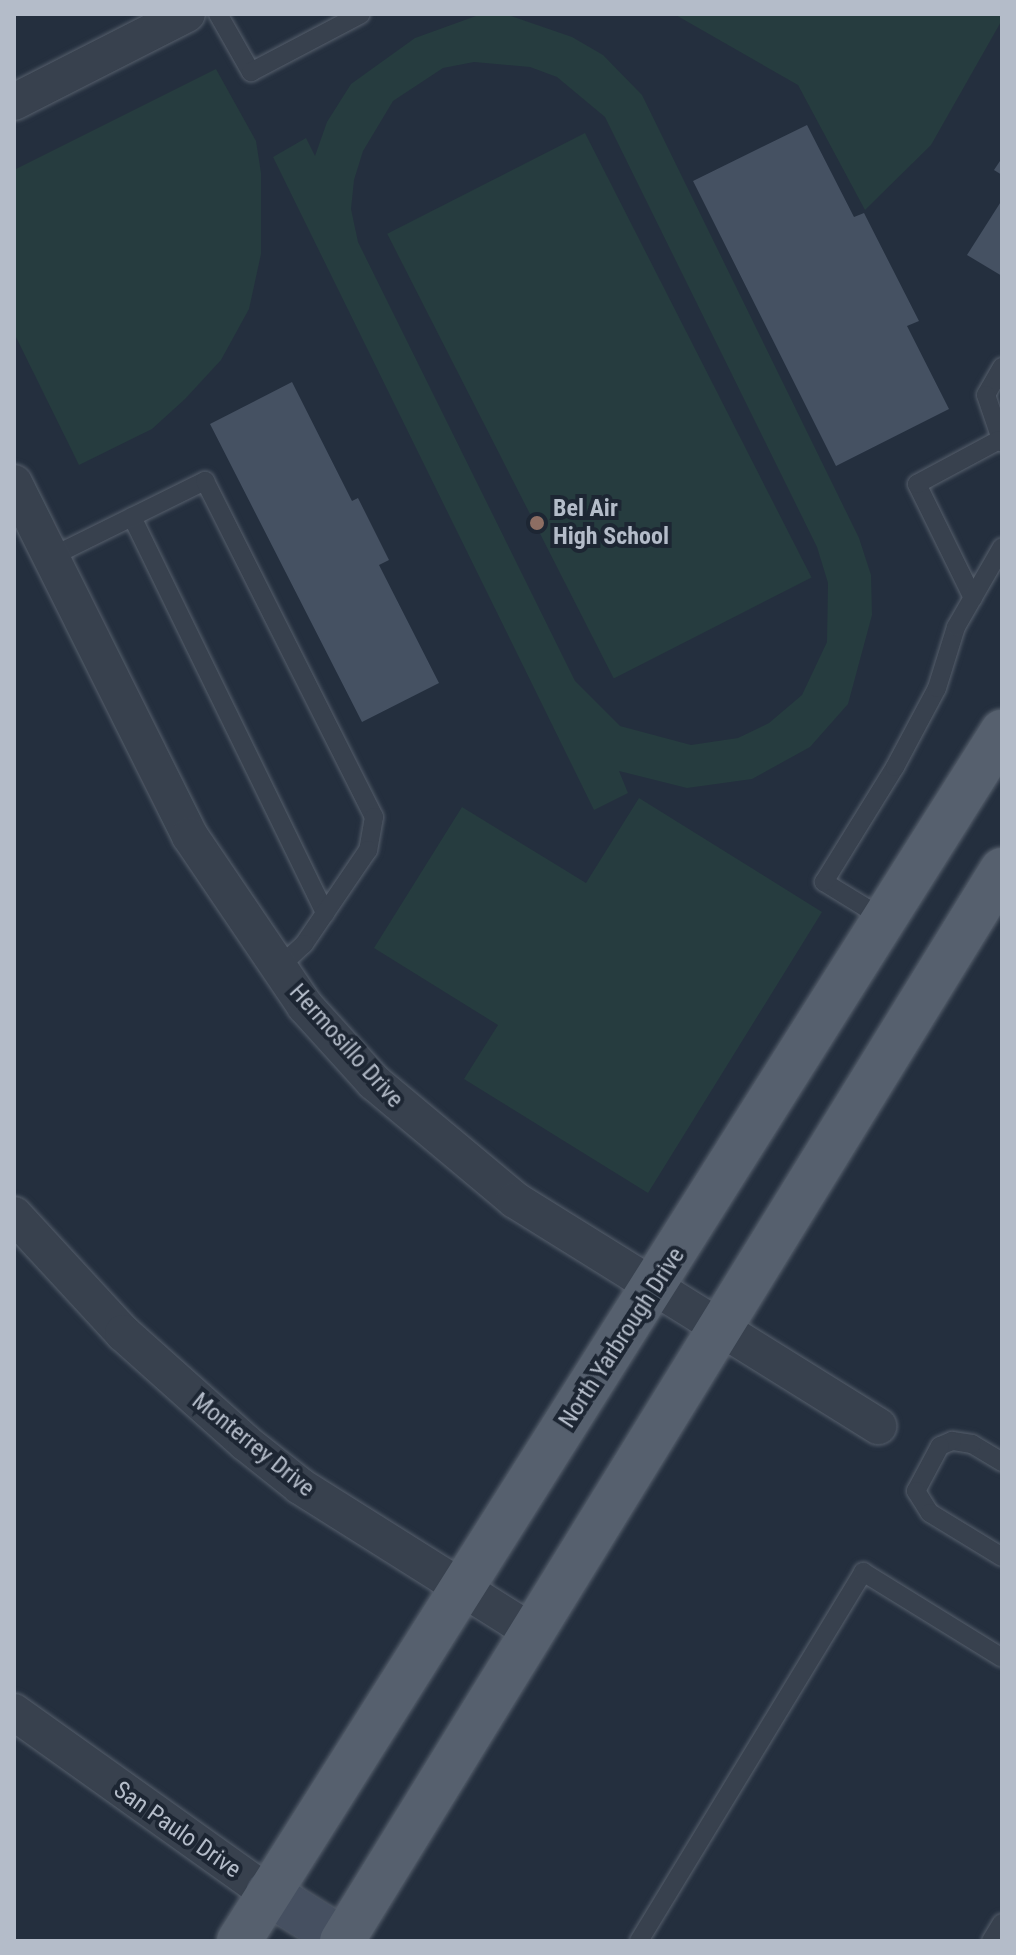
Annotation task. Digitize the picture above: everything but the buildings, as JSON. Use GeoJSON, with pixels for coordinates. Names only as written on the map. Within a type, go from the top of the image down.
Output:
{"type":"FeatureCollection","features":[{"type":"Feature","properties":{"kind":"main road","name":"North Yarbrough Drive"},"geometry":{"type":"LineString","coordinates":[[239,1941],[460,1589],[653,1290],[1002,732]]}},
{"type":"Feature","properties":{"kind":"main road"},"geometry":{"type":"LineString","coordinates":[[343,1941],[529,1630],[1002,870]]}},
{"type":"Feature","properties":{"kind":"street"},"geometry":{"type":"LineString","coordinates":[[14,102],[193,14]]}},
{"type":"Feature","properties":{"kind":"street","name":"Hermosillo Drive"},"geometry":{"type":"LineString","coordinates":[[14,483],[190,836],[278,968],[374,1082],[438,1141],[515,1200],[653,1290],[878,1426]]}},
{"type":"Feature","properties":{"kind":"street","name":"Monterrey Drive"},"geometry":{"type":"LineString","coordinates":[[14,1215],[123,1333],[246,1443],[300,1486],[529,1630]]}},
{"type":"Feature","properties":{"kind":"street","name":"San Paulo Drive"},"geometry":{"type":"LineString","coordinates":[[14,1712],[268,1893],[343,1941]]}},
{"type":"Feature","properties":{"kind":"lane"},"geometry":{"type":"LineString","coordinates":[[193,14],[251,72],[361,14]]}},
{"type":"Feature","properties":{"kind":"lane"},"geometry":{"type":"LineString","coordinates":[[973,598],[917,484],[1000,441],[986,395],[1002,367]]}},
{"type":"Feature","properties":{"kind":"lane"},"geometry":{"type":"LineString","coordinates":[[51,557],[205,481],[374,817],[368,850],[304,944],[278,968]]}},
{"type":"Feature","properties":{"kind":"lane"},"geometry":{"type":"LineString","coordinates":[[132,517],[325,913]]}},
{"type":"Feature","properties":{"kind":"lane"},"geometry":{"type":"LineString","coordinates":[[886,920],[824,882],[923,714],[956,627],[1002,547]]}},
{"type":"Feature","properties":{"kind":"lane"},"geometry":{"type":"LineString","coordinates":[[1002,1462],[972,1444],[952,1441],[940,1446],[916,1491],[930,1513],[1002,1557]]}},
{"type":"Feature","properties":{"kind":"lane"},"geometry":{"type":"LineString","coordinates":[[639,1941],[863,1572],[1002,1658]]}},
{"type":"Feature","properties":{"kind":"lane"},"geometry":{"type":"LineString","coordinates":[[991,1941],[1002,1923]]}},
{"type":"Feature","properties":{"kind":"green space"},"geometry":{"type":"Polygon","coordinates":[[[674,14],[1002,14],[1002,20],[931,145],[865,210],[798,85],[674,14]]]}},
{"type":"Feature","properties":{"kind":"green space"},"geometry":{"type":"Polygon","coordinates":[[[476,16],[511,16],[572,37],[603,55],[642,95],[859,538],[871,575],[872,615],[848,704],[810,747],[752,779],[687,788],[619,771],[628,793],[594,810],[273,157],[306,138],[315,156],[327,122],[351,84],[415,38],[476,16]],[[474,62],[443,68],[393,101],[363,151],[354,180],[351,209],[358,242],[575,681],[620,726],[691,745],[738,738],[769,723],[802,695],[827,642],[828,583],[817,547],[605,117],[557,77],[530,67],[474,62]]]}},
{"type":"Feature","properties":{"kind":"green space"},"geometry":{"type":"Polygon","coordinates":[[[216,69],[256,141],[261,173],[261,254],[249,309],[221,360],[185,399],[152,429],[79,465],[14,333],[14,170],[216,69]]]}},
{"type":"Feature","properties":{"kind":"green space"},"geometry":{"type":"Polygon","coordinates":[[[585,133],[812,578],[614,678],[387,234],[585,133]]]}},
{"type":"Feature","properties":{"kind":"green space"},"geometry":{"type":"Polygon","coordinates":[[[639,798],[822,912],[648,1193],[464,1079],[498,1025],[374,948],[462,807],[586,883],[639,798]]]}},
{"type":"Feature","properties":{"kind":"place","name":"Bel Air High School"},"geometry":{"type":"Point","coordinates":[537,523]}}]}
